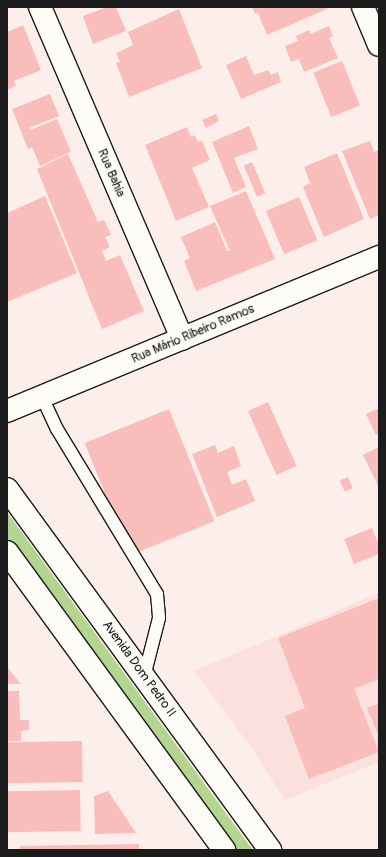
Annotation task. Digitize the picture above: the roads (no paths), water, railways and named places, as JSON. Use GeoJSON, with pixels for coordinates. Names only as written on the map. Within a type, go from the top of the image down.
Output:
{"type":"FeatureCollection","features":[{"type":"Feature","properties":{"kind":"main road","name":"Rua Bahia"},"geometry":{"type":"LineString","coordinates":[[40,7],[182,339]]}},
{"type":"Feature","properties":{"kind":"main road"},"geometry":{"type":"LineString","coordinates":[[363,7],[379,45]]}},
{"type":"Feature","properties":{"kind":"main road","name":"Rua Mário Ribeiro Ramos"},"geometry":{"type":"LineString","coordinates":[[7,411],[379,257]]}},
{"type":"Feature","properties":{"kind":"main road","name":"Avenida Dom Pedro II"},"geometry":{"type":"LineString","coordinates":[[7,489],[270,850]]}},
{"type":"Feature","properties":{"kind":"main road"},"geometry":{"type":"LineString","coordinates":[[7,552],[224,850]]}},
{"type":"Feature","properties":{"kind":"lane"},"geometry":{"type":"LineString","coordinates":[[42,397],[58,429],[157,594],[159,618],[144,677]]}}]}
